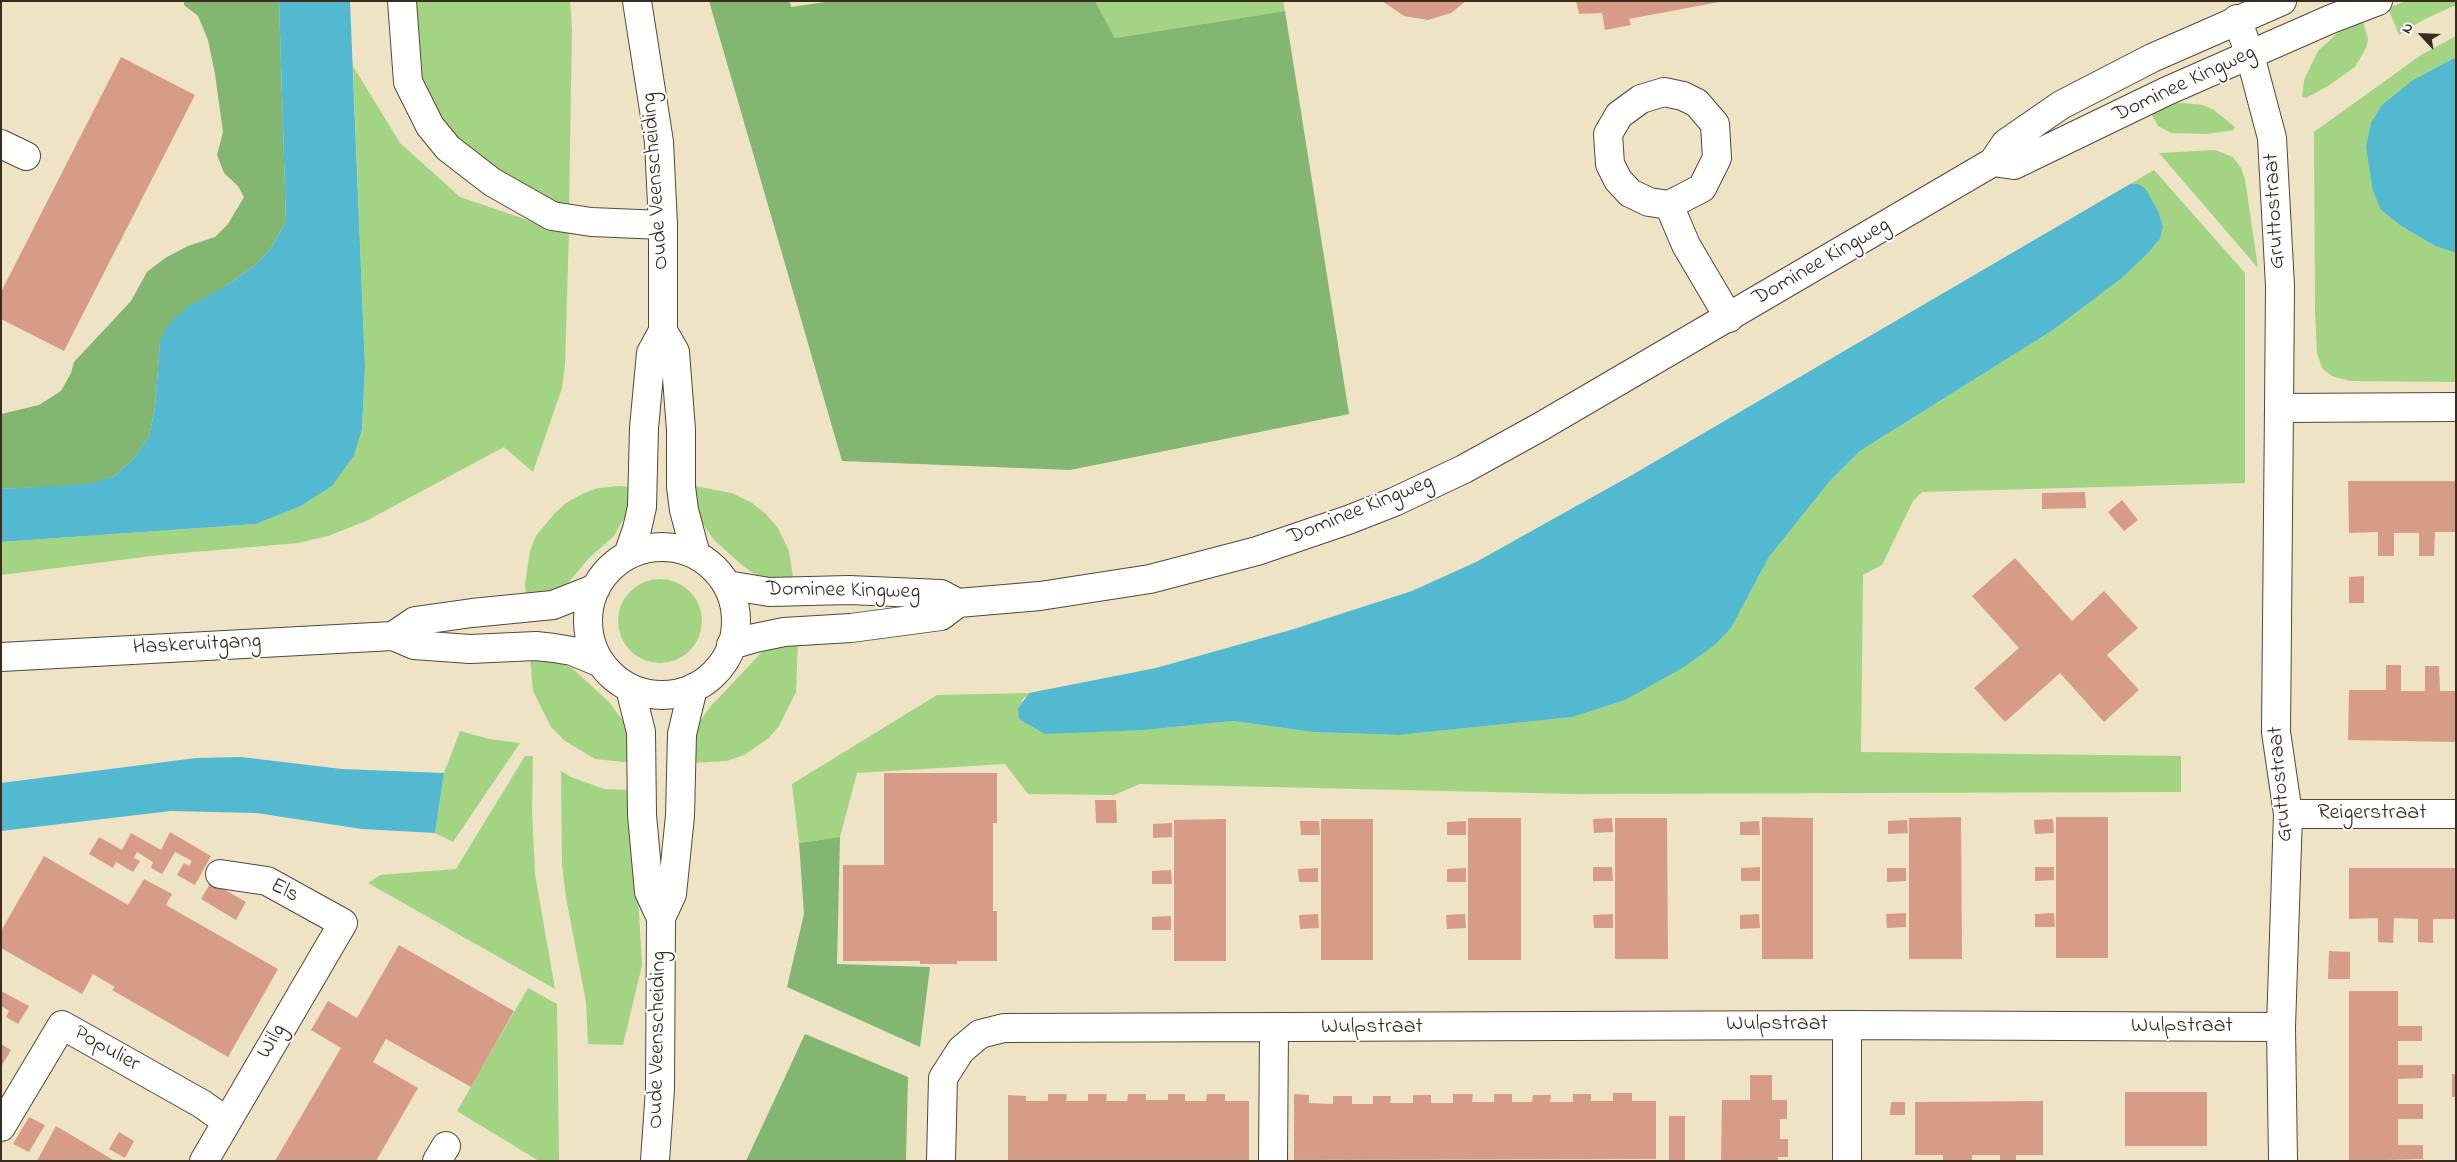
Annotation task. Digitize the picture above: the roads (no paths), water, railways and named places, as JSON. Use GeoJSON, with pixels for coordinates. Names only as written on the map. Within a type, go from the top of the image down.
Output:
{"type":"FeatureCollection","features":[{"type":"Feature","properties":{"kind":"street"},"geometry":{"type":"LineString","coordinates":[[402,1],[408,82],[430,126],[448,148],[492,182],[552,216],[591,222],[663,225]]}},
{"type":"Feature","properties":{"kind":"street","name":"Oude Veenscheiding"},"geometry":{"type":"LineString","coordinates":[[628,555],[642,507],[644,428],[652,353],[663,331],[663,225],[659,142],[636,1]]}},
{"type":"Feature","properties":{"kind":"street","name":"Dominee Kingweg"},"geometry":{"type":"LineString","coordinates":[[731,646],[784,632],[851,628],[941,616],[958,603],[1040,596],[1150,579],[1256,551],[1348,520],[1394,502],[1464,469],[1540,427],[1993,162],[2006,143],[2061,105],[2152,58],[2237,19],[2282,1]]}},
{"type":"Feature","properties":{"kind":"street","name":"Dominee Kingweg"},"geometry":{"type":"LineString","coordinates":[[1993,162],[2014,165],[2167,91],[2378,1]]}},
{"type":"Feature","properties":{"kind":"street","name":"Gruttostraat"},"geometry":{"type":"LineString","coordinates":[[2237,19],[2250,55],[2272,138],[2280,286],[2276,732],[2288,814],[2281,1028],[2283,1161]]}},
{"type":"Feature","properties":{"kind":"street"},"geometry":{"type":"LineString","coordinates":[[1664,92],[1683,96],[1696,103],[1715,124],[1716,158],[1702,188],[1669,205],[1649,202],[1630,193],[1618,180],[1610,164],[1608,134],[1619,115],[1640,100],[1664,92]]}},
{"type":"Feature","properties":{"kind":"street"},"geometry":{"type":"LineString","coordinates":[[1,144],[26,156]]}},
{"type":"Feature","properties":{"kind":"street","name":"Dominee Kingweg"},"geometry":{"type":"LineString","coordinates":[[1669,205],[1686,245],[1728,318]]}},
{"type":"Feature","properties":{"kind":"street","name":"Oude Veenscheiding"},"geometry":{"type":"LineString","coordinates":[[663,331],[675,352],[681,430],[681,487],[684,510],[696,555]]}},
{"type":"Feature","properties":{"kind":"street"},"geometry":{"type":"LineString","coordinates":[[2279,408],[2456,407]]}},
{"type":"Feature","properties":{"kind":"street"},"geometry":{"type":"LineString","coordinates":[[662,547],[696,555],[717,571],[727,585],[736,615],[731,646],[716,671],[693,688],[661,695],[630,688],[609,673],[601,663],[592,645],[588,626],[591,601],[596,588],[612,566],[628,555],[650,548],[662,547]]}},
{"type":"Feature","properties":{"kind":"street","name":"Dominee Kingweg"},"geometry":{"type":"LineString","coordinates":[[727,585],[769,592],[849,590],[941,594],[958,603]]}},
{"type":"Feature","properties":{"kind":"street"},"geometry":{"type":"LineString","coordinates":[[393,636],[415,621],[554,605],[596,588]]}},
{"type":"Feature","properties":{"kind":"street","name":"Haskeruitgang"},"geometry":{"type":"LineString","coordinates":[[1,657],[393,636],[414,645],[470,649],[536,646],[554,648],[572,652],[601,663]]}},
{"type":"Feature","properties":{"kind":"street","name":"Oude Veenscheiding"},"geometry":{"type":"LineString","coordinates":[[630,688],[641,732],[642,815],[649,892],[661,918]]}},
{"type":"Feature","properties":{"kind":"street","name":"Oude Veenscheiding"},"geometry":{"type":"LineString","coordinates":[[655,1161],[660,1081],[661,918],[672,894],[680,816],[682,734],[693,688]]}},
{"type":"Feature","properties":{"kind":"street","name":"Reigerstraat"},"geometry":{"type":"LineString","coordinates":[[2288,814],[2456,814]]}},
{"type":"Feature","properties":{"kind":"street","name":"Els"},"geometry":{"type":"LineString","coordinates":[[220,874],[267,881],[343,923]]}},
{"type":"Feature","properties":{"kind":"street","name":"Wilg"},"geometry":{"type":"LineString","coordinates":[[204,1161],[343,923]]}},
{"type":"Feature","properties":{"kind":"street","name":"Populier"},"geometry":{"type":"LineString","coordinates":[[1,1127],[62,1025],[202,1104],[226,1121]]}},
{"type":"Feature","properties":{"kind":"street"},"geometry":{"type":"LineString","coordinates":[[1846,1161],[1847,1025]]}},
{"type":"Feature","properties":{"kind":"street","name":"Wulpstraat"},"geometry":{"type":"LineString","coordinates":[[941,1161],[943,1078],[961,1050],[980,1034],[1004,1028],[1847,1025],[2281,1028]]}},
{"type":"Feature","properties":{"kind":"street"},"geometry":{"type":"LineString","coordinates":[[1273,1161],[1274,1028]]}},
{"type":"Feature","properties":{"kind":"water"},"geometry":{"type":"Polygon","coordinates":[[[279,1],[350,1],[365,367],[362,429],[354,455],[332,486],[301,506],[256,524],[1,542],[1,489],[88,484],[115,476],[135,457],[149,436],[155,408],[160,342],[168,325],[186,308],[224,287],[257,264],[272,247],[286,221],[279,1]]]}},
{"type":"Feature","properties":{"kind":"water"},"geometry":{"type":"Polygon","coordinates":[[[2456,57],[2456,253],[2435,246],[2401,226],[2381,210],[2373,191],[2366,147],[2371,123],[2382,105],[2413,80],[2456,57]]]}},
{"type":"Feature","properties":{"kind":"water"},"geometry":{"type":"Polygon","coordinates":[[[2130,184],[2138,184],[2145,188],[2159,213],[2163,227],[2160,239],[2148,253],[2122,278],[2053,330],[1860,451],[1829,482],[1769,557],[1731,628],[1716,644],[1684,667],[1625,700],[1573,717],[1399,735],[1313,732],[1233,721],[1145,730],[1045,734],[1019,719],[1018,709],[1029,693],[1156,668],[1294,629],[1412,591],[1476,562],[1632,475],[2130,184]]]}},
{"type":"Feature","properties":{"kind":"water"},"geometry":{"type":"Polygon","coordinates":[[[241,757],[342,769],[444,773],[435,833],[362,829],[256,813],[171,811],[1,831],[1,783],[196,758],[241,757]]]}}]}
